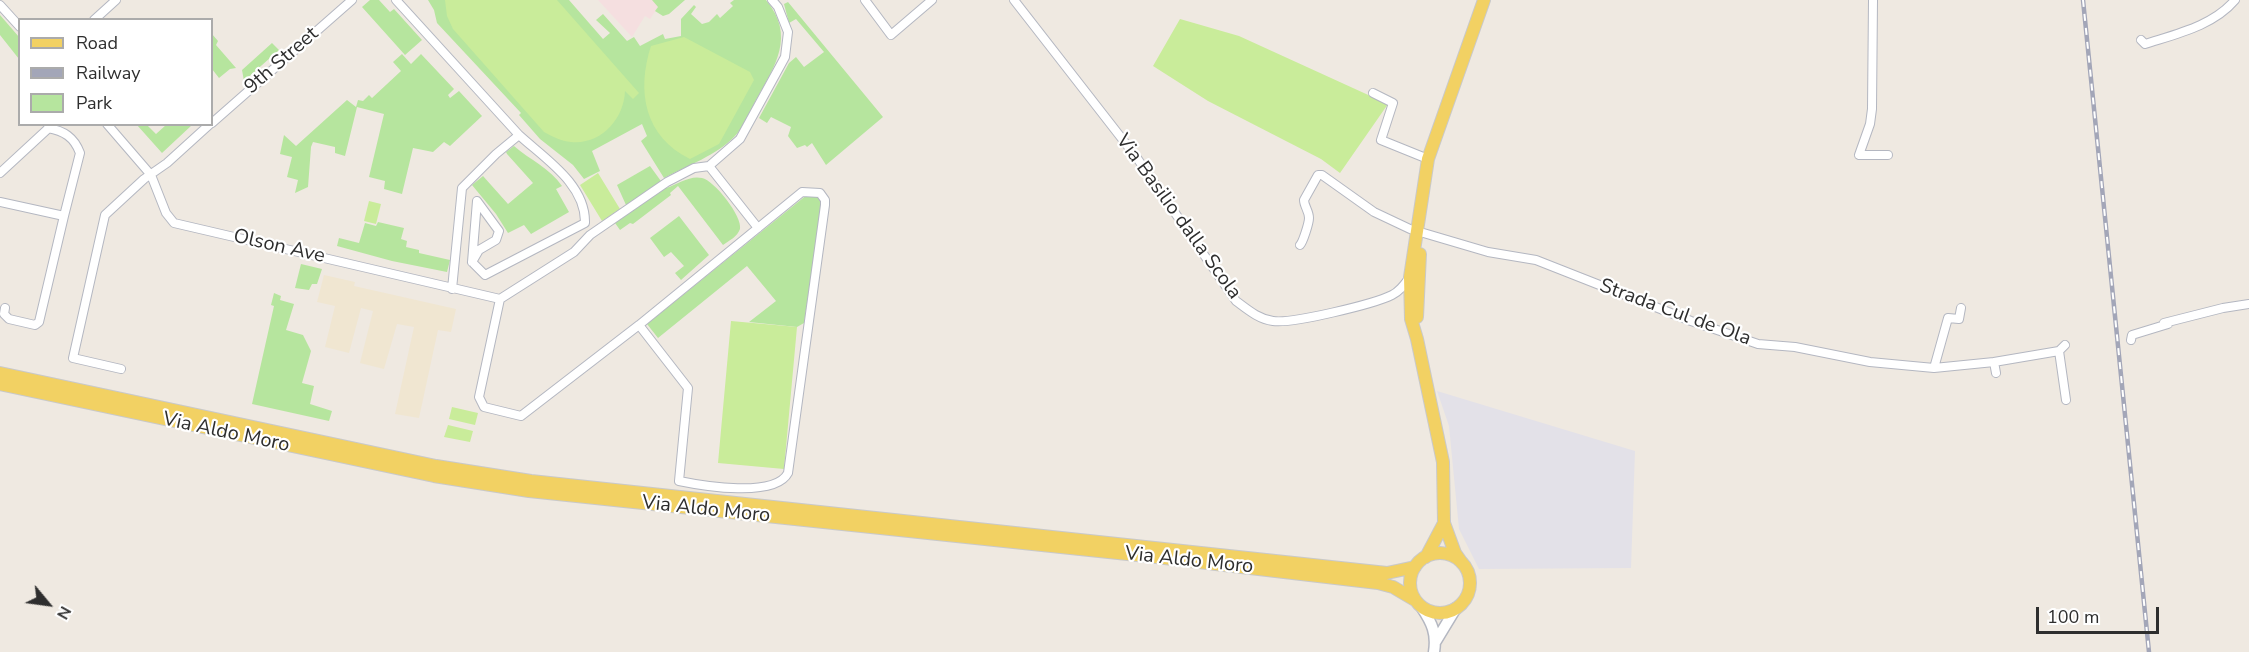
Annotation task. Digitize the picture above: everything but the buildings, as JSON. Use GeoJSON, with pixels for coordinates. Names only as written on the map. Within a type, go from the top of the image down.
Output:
{"type":"FeatureCollection","features":[{"type":"Feature","properties":{"kind":"main road"},"geometry":{"type":"LineString","coordinates":[[1444,523],[1426,557],[1415,567],[1410,587],[1419,604],[1436,613],[1450,612],[1456,608],[1467,595],[1470,584],[1468,572],[1455,553],[1444,523],[1443,462],[1412,325],[1407,286],[1418,232],[1428,159],[1485,0]]}},
{"type":"Feature","properties":{"kind":"main road"},"geometry":{"type":"LineString","coordinates":[[1417,339],[1418,232]]}},
{"type":"Feature","properties":{"kind":"main road","name":"Via Aldo Moro"},"geometry":{"type":"LineString","coordinates":[[0,373],[436,466],[531,481],[1387,573],[1415,567]]}},
{"type":"Feature","properties":{"kind":"main road","name":"Via Aldo Moro"},"geometry":{"type":"LineString","coordinates":[[0,384],[422,474],[529,491],[1156,557],[1378,583],[1393,586],[1419,604]]}},
{"type":"Feature","properties":{"kind":"main road"},"geometry":{"type":"LineString","coordinates":[[1426,557],[1445,554],[1462,562]]}},
{"type":"Feature","properties":{"kind":"street"},"geometry":{"type":"LineString","coordinates":[[96,18],[116,0]]}},
{"type":"Feature","properties":{"kind":"street","name":"9th Street"},"geometry":{"type":"LineString","coordinates":[[213,122],[352,0]]}},
{"type":"Feature","properties":{"kind":"street"},"geometry":{"type":"LineString","coordinates":[[396,0],[519,135],[572,183],[583,205],[585,223],[590,234]]}},
{"type":"Feature","properties":{"kind":"street"},"geometry":{"type":"LineString","coordinates":[[639,325],[688,388],[679,481],[706,486],[758,488],[785,480],[788,473],[825,200],[820,193],[802,192],[639,325],[521,416],[484,407],[479,397],[501,299],[574,252],[590,234],[667,182],[694,168],[709,166],[740,139],[785,57],[788,32],[778,7],[772,0]]}},
{"type":"Feature","properties":{"kind":"street"},"geometry":{"type":"LineString","coordinates":[[865,0],[891,34],[932,0]]}},
{"type":"Feature","properties":{"kind":"street","name":"Via Basilio dalla Scola"},"geometry":{"type":"LineString","coordinates":[[1027,0],[1017,3],[1137,158],[1236,301],[1253,314],[1272,321],[1291,321],[1390,296],[1407,286]]}},
{"type":"Feature","properties":{"kind":"street"},"geometry":{"type":"LineString","coordinates":[[1873,0],[1872,109],[1870,124],[1858,155],[1888,155]]}},
{"type":"Feature","properties":{"kind":"street"},"geometry":{"type":"LineString","coordinates":[[2141,40],[2145,44],[2195,27],[2225,10],[2235,0]]}},
{"type":"Feature","properties":{"kind":"street"},"geometry":{"type":"LineString","coordinates":[[0,5],[18,25]]}},
{"type":"Feature","properties":{"kind":"street"},"geometry":{"type":"LineString","coordinates":[[1373,93],[1393,103],[1381,140],[1428,159]]}},
{"type":"Feature","properties":{"kind":"street"},"geometry":{"type":"LineString","coordinates":[[0,172],[50,126],[68,134],[80,153],[39,322],[35,325],[9,318],[4,314],[5,308]]}},
{"type":"Feature","properties":{"kind":"street","name":"Olson Ave"},"geometry":{"type":"LineString","coordinates":[[109,126],[151,175],[166,213],[174,222],[501,299]]}},
{"type":"Feature","properties":{"kind":"street","name":"9th Street"},"geometry":{"type":"LineString","coordinates":[[122,369],[73,358],[105,215],[144,178],[151,175],[209,126]]}},
{"type":"Feature","properties":{"kind":"street"},"geometry":{"type":"LineString","coordinates":[[452,289],[462,188],[519,135]]}},
{"type":"Feature","properties":{"kind":"street"},"geometry":{"type":"LineString","coordinates":[[709,166],[758,228]]}},
{"type":"Feature","properties":{"kind":"street","name":"Strada Cul de Ola"},"geometry":{"type":"LineString","coordinates":[[1300,245],[1304,240],[1309,217],[1304,200],[1318,176],[1322,175],[1374,212],[1418,232],[1488,252],[1536,260],[1691,321],[1758,344],[1795,347],[1870,362],[1934,368],[1994,362],[2062,348],[2066,400]]}},
{"type":"Feature","properties":{"kind":"street"},"geometry":{"type":"LineString","coordinates":[[472,262],[479,250],[496,240],[499,231],[477,201],[472,262],[485,275],[585,223]]}},
{"type":"Feature","properties":{"kind":"street"},"geometry":{"type":"LineString","coordinates":[[0,202],[64,216]]}},
{"type":"Feature","properties":{"kind":"street"},"geometry":{"type":"LineString","coordinates":[[1407,286],[1413,294],[1413,309],[1417,316]]}},
{"type":"Feature","properties":{"kind":"street"},"geometry":{"type":"LineString","coordinates":[[1390,296],[1401,297],[1409,305]]}},
{"type":"Feature","properties":{"kind":"street"},"geometry":{"type":"LineString","coordinates":[[2131,340],[2132,335],[2154,332],[2167,326],[2168,322],[2249,304]]}},
{"type":"Feature","properties":{"kind":"street"},"geometry":{"type":"LineString","coordinates":[[1934,368],[1948,318],[1959,319],[1961,308]]}},
{"type":"Feature","properties":{"kind":"street"},"geometry":{"type":"LineString","coordinates":[[1994,362],[1996,373]]}},
{"type":"Feature","properties":{"kind":"street"},"geometry":{"type":"LineString","coordinates":[[1419,604],[1434,628],[1435,647]]}},
{"type":"Feature","properties":{"kind":"street"},"geometry":{"type":"LineString","coordinates":[[1435,647],[1456,608]]}},
{"type":"Feature","properties":{"kind":"shaded area"},"geometry":{"type":"Polygon","coordinates":[[[598,0],[653,0],[659,6],[650,19],[645,16],[632,37],[598,0]]]}},
{"type":"Feature","properties":{"kind":"shaded area"},"geometry":{"type":"Polygon","coordinates":[[[324,275],[355,282],[354,286],[456,309],[451,332],[438,330],[419,418],[395,414],[414,327],[397,324],[384,369],[360,363],[373,311],[361,308],[349,353],[325,347],[335,306],[317,302],[324,275]]]}},
{"type":"Feature","properties":{"kind":"shaded area"},"geometry":{"type":"Polygon","coordinates":[[[1437,391],[1635,451],[1631,568],[1479,569],[1459,529],[1449,426],[1437,391]]]}},
{"type":"Feature","properties":{"kind":"green space"},"geometry":{"type":"Polygon","coordinates":[[[370,0],[379,0],[390,12],[394,9],[422,40],[405,55],[362,7],[370,0]]]}},
{"type":"Feature","properties":{"kind":"green space"},"geometry":{"type":"Polygon","coordinates":[[[428,0],[569,0],[603,39],[610,33],[596,20],[603,14],[627,41],[634,37],[640,46],[663,34],[665,39],[681,36],[681,19],[694,5],[696,7],[691,14],[702,24],[709,22],[717,14],[720,18],[733,6],[730,3],[734,0],[766,0],[775,13],[780,26],[781,38],[770,75],[744,124],[735,136],[720,149],[664,178],[641,141],[647,136],[642,124],[592,151],[600,171],[584,179],[573,165],[540,139],[519,115],[521,113],[437,23],[434,10],[428,0]]]}},
{"type":"Feature","properties":{"kind":"green space"},"geometry":{"type":"Polygon","coordinates":[[[445,0],[557,0],[639,93],[633,99],[625,91],[620,111],[609,128],[601,135],[582,142],[560,140],[544,132],[453,29],[447,16],[445,0]]]}},
{"type":"Feature","properties":{"kind":"green space"},"geometry":{"type":"Polygon","coordinates":[[[652,0],[685,0],[669,14],[663,16],[655,11],[658,7],[652,0]]]}},
{"type":"Feature","properties":{"kind":"green space"},"geometry":{"type":"Polygon","coordinates":[[[788,2],[883,117],[826,165],[812,143],[807,147],[805,145],[797,148],[788,136],[791,127],[771,117],[767,123],[759,118],[789,63],[796,57],[804,67],[824,52],[796,19],[789,23],[784,4],[788,2]]]}},
{"type":"Feature","properties":{"kind":"green space"},"geometry":{"type":"Polygon","coordinates":[[[0,15],[18,36],[18,58],[0,35],[0,15]]]}},
{"type":"Feature","properties":{"kind":"green space"},"geometry":{"type":"Polygon","coordinates":[[[1180,19],[1239,36],[1388,104],[1340,173],[1321,159],[1208,101],[1153,66],[1180,19]]]}},
{"type":"Feature","properties":{"kind":"green space"},"geometry":{"type":"Polygon","coordinates":[[[213,35],[218,41],[216,45],[236,68],[230,69],[219,78],[213,70],[213,35]]]}},
{"type":"Feature","properties":{"kind":"green space"},"geometry":{"type":"Polygon","coordinates":[[[684,37],[750,72],[754,80],[719,144],[690,159],[663,139],[654,126],[648,112],[644,80],[651,46],[684,37]]]}},
{"type":"Feature","properties":{"kind":"green space"},"geometry":{"type":"Polygon","coordinates":[[[272,43],[279,50],[244,81],[242,70],[272,43]]]}},
{"type":"Feature","properties":{"kind":"green space"},"geometry":{"type":"Polygon","coordinates":[[[402,54],[411,64],[421,54],[454,89],[448,95],[450,98],[459,91],[482,116],[450,146],[444,142],[433,152],[413,148],[402,194],[384,189],[385,181],[369,177],[384,114],[357,107],[345,156],[335,153],[335,147],[313,142],[308,187],[295,193],[298,180],[287,177],[292,157],[280,154],[284,135],[296,146],[347,100],[356,107],[358,100],[363,101],[369,95],[372,98],[401,71],[393,62],[402,54]]]}},
{"type":"Feature","properties":{"kind":"green space"},"geometry":{"type":"Polygon","coordinates":[[[138,126],[148,126],[156,134],[165,126],[191,126],[162,153],[138,126]]]}},
{"type":"Feature","properties":{"kind":"green space"},"geometry":{"type":"Polygon","coordinates":[[[514,146],[546,169],[562,186],[556,189],[569,212],[531,234],[524,225],[508,233],[472,185],[483,176],[508,204],[533,183],[507,154],[506,152],[514,146]]]}},
{"type":"Feature","properties":{"kind":"green space"},"geometry":{"type":"Polygon","coordinates":[[[650,166],[666,188],[698,177],[707,180],[727,200],[737,216],[740,229],[737,234],[723,245],[678,186],[670,193],[671,195],[633,224],[630,223],[620,230],[610,216],[626,205],[617,185],[650,166]]]}},
{"type":"Feature","properties":{"kind":"green space"},"geometry":{"type":"Polygon","coordinates":[[[598,173],[620,209],[602,221],[580,185],[598,173]]]}},
{"type":"Feature","properties":{"kind":"green space"},"geometry":{"type":"Polygon","coordinates":[[[808,194],[817,196],[822,203],[804,323],[797,327],[749,322],[776,301],[747,266],[658,338],[647,324],[808,194]]]}},
{"type":"Feature","properties":{"kind":"green space"},"geometry":{"type":"Polygon","coordinates":[[[369,201],[381,204],[376,224],[364,221],[369,201]]]}},
{"type":"Feature","properties":{"kind":"green space"},"geometry":{"type":"Polygon","coordinates":[[[679,216],[709,255],[681,280],[675,273],[684,266],[671,252],[664,257],[650,238],[679,216]]]}},
{"type":"Feature","properties":{"kind":"green space"},"geometry":{"type":"Polygon","coordinates":[[[378,222],[404,228],[401,239],[407,241],[406,247],[419,250],[419,253],[450,260],[447,272],[392,261],[337,246],[339,238],[359,243],[365,223],[376,226],[378,222]]]}},
{"type":"Feature","properties":{"kind":"green space"},"geometry":{"type":"Polygon","coordinates":[[[301,264],[322,269],[317,284],[312,284],[309,290],[295,288],[301,264]]]}},
{"type":"Feature","properties":{"kind":"green space"},"geometry":{"type":"Polygon","coordinates":[[[274,293],[281,296],[280,300],[294,304],[286,330],[303,335],[311,351],[302,383],[314,386],[310,404],[332,411],[329,421],[252,404],[274,306],[271,305],[274,293]]]}},
{"type":"Feature","properties":{"kind":"green space"},"geometry":{"type":"Polygon","coordinates":[[[731,321],[797,327],[784,469],[718,463],[731,321]]]}},
{"type":"Feature","properties":{"kind":"green space"},"geometry":{"type":"Polygon","coordinates":[[[452,407],[478,413],[475,425],[449,419],[452,407]]]}},
{"type":"Feature","properties":{"kind":"green space"},"geometry":{"type":"Polygon","coordinates":[[[448,425],[473,431],[470,442],[444,437],[448,425]]]}},
{"type":"Feature","properties":{"kind":"railway"},"geometry":{"type":"LineString","coordinates":[[2083,0],[2149,652]]}}]}
